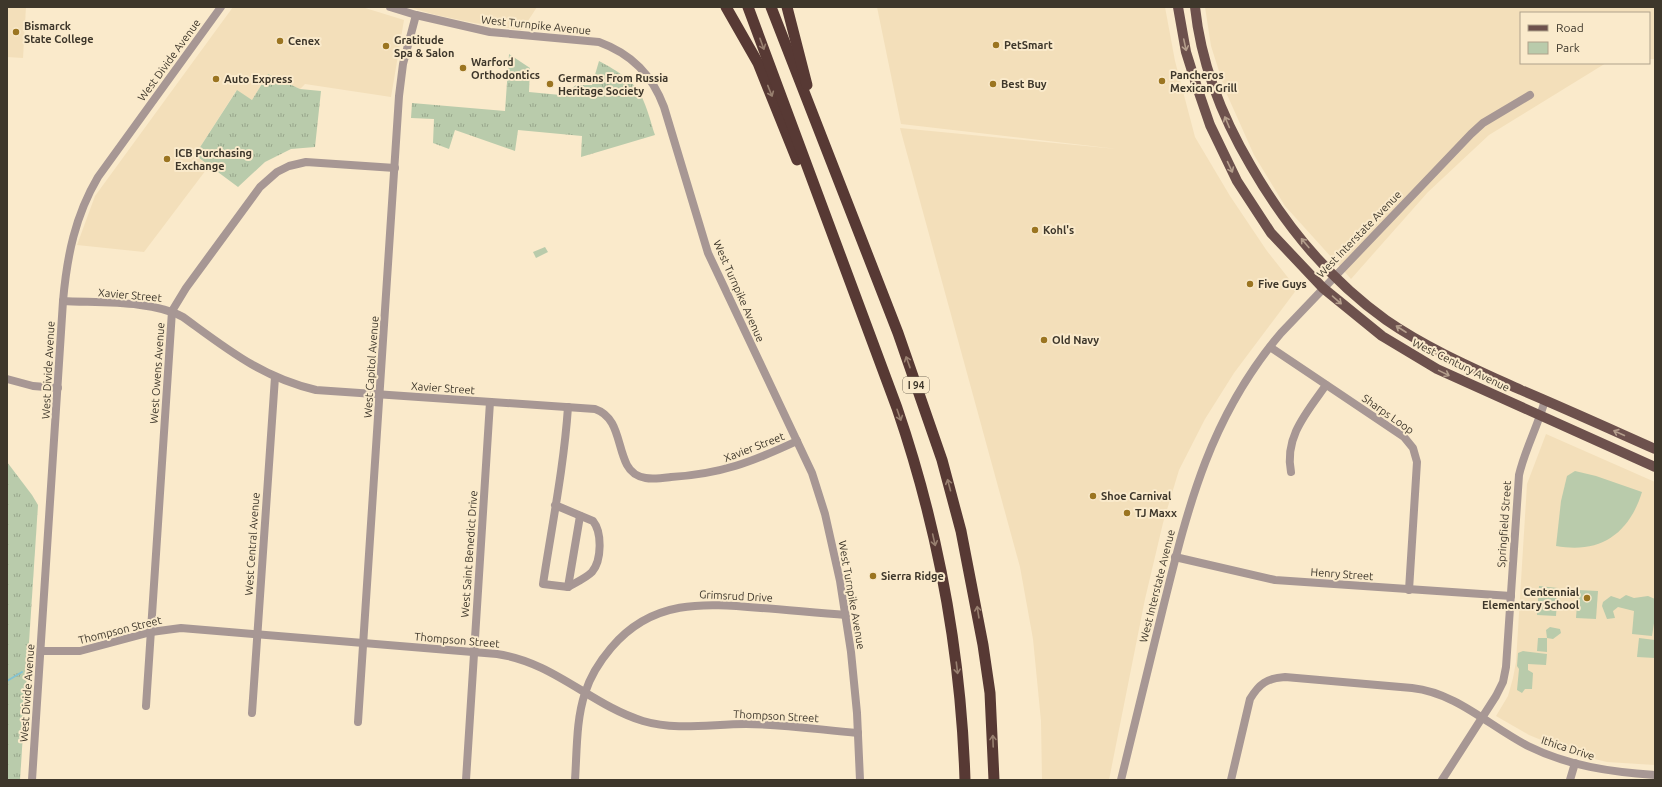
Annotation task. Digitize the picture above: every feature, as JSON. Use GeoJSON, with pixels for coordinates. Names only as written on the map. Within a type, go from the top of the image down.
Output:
{"type":"FeatureCollection","features":[{"type":"Feature","properties":{"kind":"highway"},"geometry":{"type":"LineString","coordinates":[[726,7],[764,76],[837,261],[884,372]]}},
{"type":"Feature","properties":{"kind":"highway","name":"I 94"},"geometry":{"type":"LineString","coordinates":[[748,7],[884,372],[916,467],[943,582],[957,671],[965,780]]}},
{"type":"Feature","properties":{"kind":"highway","name":"I 94"},"geometry":{"type":"LineString","coordinates":[[771,7],[794,69],[825,144],[930,422],[961,530],[976,599],[990,694],[994,780]]}},
{"type":"Feature","properties":{"kind":"highway"},"geometry":{"type":"LineString","coordinates":[[787,7],[806,84],[825,144]]}},
{"type":"Feature","properties":{"kind":"main road","name":"West Century Avenue"},"geometry":{"type":"LineString","coordinates":[[1178,7],[1186,52],[1197,88],[1210,124],[1237,181],[1271,233],[1323,288],[1367,325],[1409,354],[1453,377],[1655,467]]}},
{"type":"Feature","properties":{"kind":"main road","name":"West Century Avenue"},"geometry":{"type":"LineString","coordinates":[[1195,7],[1200,40],[1210,75],[1233,136],[1283,217],[1334,276],[1376,312],[1422,343],[1458,361],[1655,449]]}},
{"type":"Feature","properties":{"kind":"street","name":"West Divide Avenue"},"geometry":{"type":"LineString","coordinates":[[32,780],[63,301],[67,263],[72,239],[82,207],[105,166],[221,7]]}},
{"type":"Feature","properties":{"kind":"street","name":"West Turnpike Avenue"},"geometry":{"type":"LineString","coordinates":[[390,7],[416,15],[490,32],[599,42],[625,54],[642,68],[655,86],[664,107],[708,252],[817,486],[825,514],[846,615],[855,685],[860,780]]}},
{"type":"Feature","properties":{"kind":"street","name":"West Capitol Avenue"},"geometry":{"type":"LineString","coordinates":[[358,722],[403,64],[416,15]]}},
{"type":"Feature","properties":{"kind":"street","name":"West Interstate Avenue"},"geometry":{"type":"LineString","coordinates":[[1121,780],[1175,557],[1193,492],[1211,444],[1234,401],[1270,347],[1334,276],[1477,128],[1530,95]]}},
{"type":"Feature","properties":{"kind":"street","name":"West Owens Avenue"},"geometry":{"type":"LineString","coordinates":[[146,706],[172,311],[186,288],[260,187],[277,172],[289,166],[306,162],[395,168]]}},
{"type":"Feature","properties":{"kind":"street","name":"Xavier Street"},"geometry":{"type":"LineString","coordinates":[[63,301],[150,306],[172,311],[183,317],[248,364],[274,377],[316,390],[595,409],[607,416],[615,428],[629,468],[635,475],[648,479],[699,475],[723,471],[748,463],[797,442]]}},
{"type":"Feature","properties":{"kind":"street","name":"Sharps Loop"},"geometry":{"type":"LineString","coordinates":[[1270,347],[1404,437],[1413,448],[1417,462],[1409,590]]}},
{"type":"Feature","properties":{"kind":"street","name":"West Central Avenue"},"geometry":{"type":"LineString","coordinates":[[252,714],[274,377]]}},
{"type":"Feature","properties":{"kind":"street"},"geometry":{"type":"LineString","coordinates":[[7,379],[33,386],[58,388]]}},
{"type":"Feature","properties":{"kind":"street"},"geometry":{"type":"LineString","coordinates":[[1291,472],[1289,455],[1293,435],[1326,385]]}},
{"type":"Feature","properties":{"kind":"street","name":"Springfield Street"},"geometry":{"type":"LineString","coordinates":[[1442,780],[1498,693],[1505,675],[1519,475],[1524,456],[1540,416],[1544,400]]}},
{"type":"Feature","properties":{"kind":"street","name":"West Saint Benedict Drive"},"geometry":{"type":"LineString","coordinates":[[466,780],[490,402]]}},
{"type":"Feature","properties":{"kind":"street"},"geometry":{"type":"LineString","coordinates":[[555,505],[592,521],[597,525],[601,540],[598,558],[592,572],[568,587],[543,584],[568,407]]}},
{"type":"Feature","properties":{"kind":"street"},"geometry":{"type":"LineString","coordinates":[[568,587],[580,516]]}},
{"type":"Feature","properties":{"kind":"street","name":"Henry Street"},"geometry":{"type":"LineString","coordinates":[[1175,557],[1275,580],[1510,596]]}},
{"type":"Feature","properties":{"kind":"street","name":"Grimsrud Drive"},"geometry":{"type":"LineString","coordinates":[[575,780],[580,716],[585,691],[601,661],[621,637],[646,619],[672,609],[693,605],[714,604],[846,615]]}},
{"type":"Feature","properties":{"kind":"street","name":"Thompson Street"},"geometry":{"type":"LineString","coordinates":[[41,650],[80,651],[151,632],[189,628],[474,652],[520,658],[543,667],[630,716],[662,725],[684,727],[753,724],[858,733]]}},
{"type":"Feature","properties":{"kind":"street","name":"Ithica Drive"},"geometry":{"type":"LineString","coordinates":[[1230,780],[1250,699],[1261,684],[1275,678],[1421,689],[1450,698],[1528,745],[1575,763],[1604,770],[1655,775]]}},
{"type":"Feature","properties":{"kind":"street"},"geometry":{"type":"LineString","coordinates":[[1570,780],[1575,763]]}},
{"type":"Feature","properties":{"kind":"shaded area","name":"Bismarck State College"},"geometry":{"type":"Polygon","coordinates":[[[7,7],[26,7],[23,58],[7,57],[7,7]]]}},
{"type":"Feature","properties":{"kind":"shaded area"},"geometry":{"type":"Polygon","coordinates":[[[233,7],[362,7],[404,20],[391,97],[305,84],[300,89],[268,74],[252,100],[236,91],[195,155],[209,166],[144,252],[77,245],[95,196],[233,7]]]}},
{"type":"Feature","properties":{"kind":"shaded area"},"geometry":{"type":"Polygon","coordinates":[[[408,7],[537,7],[522,30],[474,23],[408,7]]]}},
{"type":"Feature","properties":{"kind":"shaded area"},"geometry":{"type":"Polygon","coordinates":[[[877,7],[1165,7],[1175,61],[1195,137],[1230,196],[1267,251],[1297,289],[1234,373],[1205,419],[1179,470],[1163,523],[1145,599],[1109,780],[1042,780],[1041,721],[1033,639],[1020,567],[900,128],[1117,149],[901,124],[877,7]]]}},
{"type":"Feature","properties":{"kind":"shaded area"},"geometry":{"type":"Polygon","coordinates":[[[1205,7],[1655,7],[1655,59],[1650,59],[1650,12],[1520,12],[1520,64],[1604,64],[1489,135],[1428,192],[1351,279],[1285,206],[1254,155],[1225,90],[1211,46],[1205,7]]]}},
{"type":"Feature","properties":{"kind":"shaded area","name":"Centennial Elementary School"},"geometry":{"type":"Polygon","coordinates":[[[1546,434],[1655,482],[1655,765],[1607,762],[1578,755],[1529,735],[1496,716],[1508,696],[1516,662],[1527,484],[1546,434]]]}},
{"type":"Feature","properties":{"kind":"green space"},"geometry":{"type":"Polygon","coordinates":[[[509,54],[530,68],[529,92],[571,96],[571,89],[576,85],[592,85],[599,61],[623,76],[638,90],[647,108],[655,135],[581,157],[582,136],[518,130],[515,151],[455,130],[449,149],[433,143],[434,119],[411,118],[412,103],[505,111],[509,54]]]}},
{"type":"Feature","properties":{"kind":"green space"},"geometry":{"type":"Polygon","coordinates":[[[268,74],[300,89],[321,91],[315,147],[291,149],[265,162],[238,187],[195,155],[237,90],[252,100],[268,74]]]}},
{"type":"Feature","properties":{"kind":"green space"},"geometry":{"type":"Polygon","coordinates":[[[545,247],[548,252],[536,258],[533,252],[545,247]]]}},
{"type":"Feature","properties":{"kind":"green space"},"geometry":{"type":"Polygon","coordinates":[[[7,462],[38,505],[20,780],[7,780],[7,462]]]}},
{"type":"Feature","properties":{"kind":"green space"},"geometry":{"type":"Polygon","coordinates":[[[1575,471],[1596,476],[1642,492],[1629,519],[1621,530],[1611,538],[1599,544],[1586,547],[1572,548],[1556,546],[1561,501],[1567,476],[1575,471]]]}},
{"type":"Feature","properties":{"kind":"green space"},"geometry":{"type":"Polygon","coordinates":[[[1539,586],[1558,588],[1556,616],[1537,615],[1539,586]]]}},
{"type":"Feature","properties":{"kind":"green space"},"geometry":{"type":"Polygon","coordinates":[[[1578,590],[1598,591],[1596,619],[1576,618],[1578,590]]]}},
{"type":"Feature","properties":{"kind":"green space"},"geometry":{"type":"Polygon","coordinates":[[[1626,595],[1634,598],[1648,596],[1655,599],[1655,617],[1652,636],[1632,634],[1634,611],[1618,607],[1613,611],[1615,618],[1607,619],[1602,606],[1603,602],[1611,596],[1620,599],[1626,595]]]}},
{"type":"Feature","properties":{"kind":"green space"},"geometry":{"type":"Polygon","coordinates":[[[1550,627],[1560,629],[1561,633],[1553,639],[1547,638],[1546,630],[1550,627]]]}},
{"type":"Feature","properties":{"kind":"green space"},"geometry":{"type":"Polygon","coordinates":[[[1538,638],[1547,638],[1547,652],[1537,651],[1538,638]]]}},
{"type":"Feature","properties":{"kind":"green space"},"geometry":{"type":"Polygon","coordinates":[[[1639,638],[1655,640],[1655,658],[1637,657],[1639,638]]]}},
{"type":"Feature","properties":{"kind":"green space"},"geometry":{"type":"Polygon","coordinates":[[[1523,651],[1547,654],[1546,665],[1528,664],[1528,670],[1533,673],[1532,689],[1525,689],[1522,693],[1517,690],[1519,669],[1517,666],[1518,653],[1523,651]]]}},
{"type":"Feature","properties":{"kind":"waterway"},"geometry":{"type":"LineString","coordinates":[[7,681],[22,672]]}},
{"type":"Feature","properties":{"kind":"place","name":"Bismarck State College"},"geometry":{"type":"Point","coordinates":[16,32]}},
{"type":"Feature","properties":{"kind":"place","name":"Cenex"},"geometry":{"type":"Point","coordinates":[280,41]}},
{"type":"Feature","properties":{"kind":"place","name":"PetSmart"},"geometry":{"type":"Point","coordinates":[996,45]}},
{"type":"Feature","properties":{"kind":"place","name":"Gratitude Spa & Salon"},"geometry":{"type":"Point","coordinates":[386,46]}},
{"type":"Feature","properties":{"kind":"place","name":"Warford Orthodontics"},"geometry":{"type":"Point","coordinates":[463,68]}},
{"type":"Feature","properties":{"kind":"place","name":"Auto Express"},"geometry":{"type":"Point","coordinates":[216,79]}},
{"type":"Feature","properties":{"kind":"place","name":"Pancheros Mexican Grill"},"geometry":{"type":"Point","coordinates":[1162,81]}},
{"type":"Feature","properties":{"kind":"place","name":"Germans From Russia Heritage Society"},"geometry":{"type":"Point","coordinates":[550,84]}},
{"type":"Feature","properties":{"kind":"place","name":"Best Buy"},"geometry":{"type":"Point","coordinates":[993,84]}},
{"type":"Feature","properties":{"kind":"place","name":"ICB Purchasing Exchange"},"geometry":{"type":"Point","coordinates":[167,159]}},
{"type":"Feature","properties":{"kind":"place","name":"Kohl's"},"geometry":{"type":"Point","coordinates":[1035,230]}},
{"type":"Feature","properties":{"kind":"place","name":"Five Guys"},"geometry":{"type":"Point","coordinates":[1250,284]}},
{"type":"Feature","properties":{"kind":"place","name":"Old Navy"},"geometry":{"type":"Point","coordinates":[1044,340]}},
{"type":"Feature","properties":{"kind":"place","name":"Shoe Carnival"},"geometry":{"type":"Point","coordinates":[1093,496]}},
{"type":"Feature","properties":{"kind":"place","name":"TJ Maxx"},"geometry":{"type":"Point","coordinates":[1127,513]}},
{"type":"Feature","properties":{"kind":"place","name":"Sierra Ridge"},"geometry":{"type":"Point","coordinates":[873,576]}},
{"type":"Feature","properties":{"kind":"place","name":"Centennial Elementary School"},"geometry":{"type":"Point","coordinates":[1587,598]}}]}
